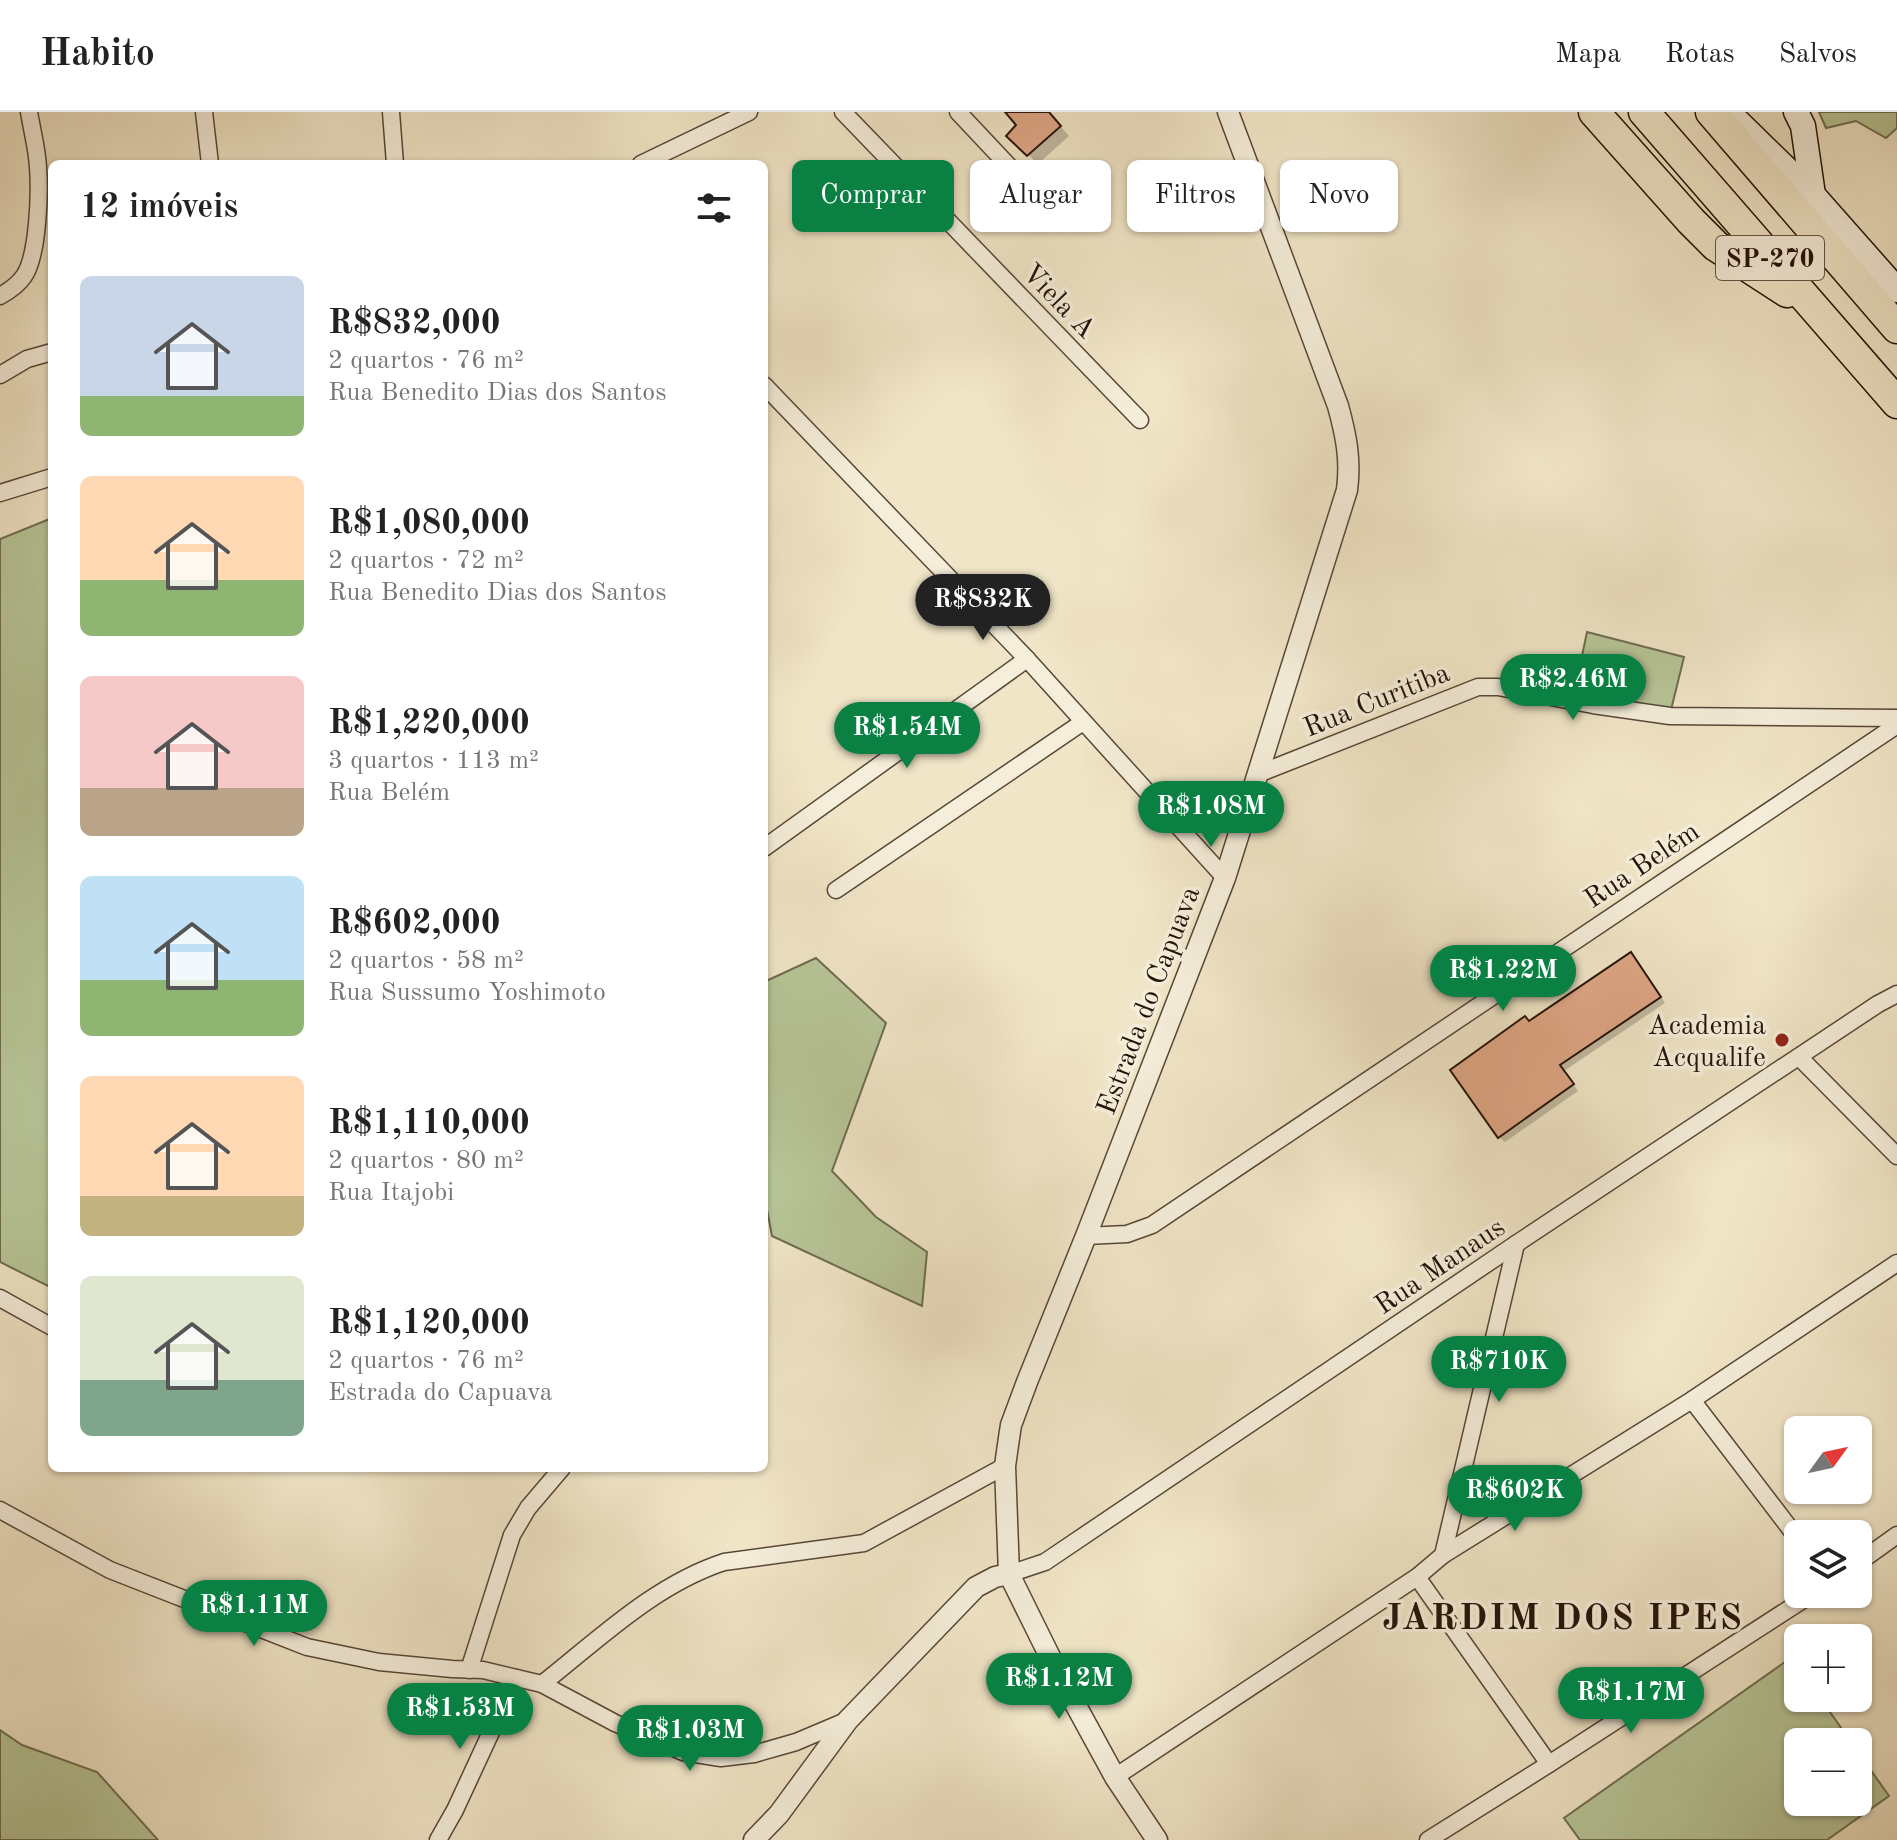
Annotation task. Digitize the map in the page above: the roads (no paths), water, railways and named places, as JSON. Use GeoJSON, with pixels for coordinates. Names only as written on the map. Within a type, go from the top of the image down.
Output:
{"type":"FeatureCollection","features":[{"type":"Feature","properties":{"kind":"highway"},"geometry":{"type":"LineString","coordinates":[[1594,112],[1716,246],[1812,308]]}},
{"type":"Feature","properties":{"kind":"highway","name":"SP-270"},"geometry":{"type":"LineString","coordinates":[[1644,112],[1897,403]]}},
{"type":"Feature","properties":{"kind":"highway","name":"SP-270"},"geometry":{"type":"LineString","coordinates":[[1711,112],[1897,328]]}},
{"type":"Feature","properties":{"kind":"main road"},"geometry":{"type":"LineString","coordinates":[[1728,112],[1813,195],[1895,284]]}},
{"type":"Feature","properties":{"kind":"main road"},"geometry":{"type":"LineString","coordinates":[[1796,112],[1803,126],[1813,195]]}},
{"type":"Feature","properties":{"kind":"street"},"geometry":{"type":"LineString","coordinates":[[0,296],[25,275],[34,248],[45,168],[29,112]]}},
{"type":"Feature","properties":{"kind":"street"},"geometry":{"type":"LineString","coordinates":[[204,112],[210,160]]}},
{"type":"Feature","properties":{"kind":"street"},"geometry":{"type":"LineString","coordinates":[[391,112],[395,160]]}},
{"type":"Feature","properties":{"kind":"street"},"geometry":{"type":"LineString","coordinates":[[649,160],[749,112]]}},
{"type":"Feature","properties":{"kind":"street","name":"Viela A"},"geometry":{"type":"LineString","coordinates":[[843,112],[1140,420]]}},
{"type":"Feature","properties":{"kind":"street"},"geometry":{"type":"LineString","coordinates":[[958,112],[1003,160]]}},
{"type":"Feature","properties":{"kind":"street","name":"Estrada do Capuava"},"geometry":{"type":"LineString","coordinates":[[1157,1840],[1115,1777],[1009,1574],[1005,1466],[1011,1425],[1225,878],[1347,490],[1348,444],[1338,406],[1228,112]]}},
{"type":"Feature","properties":{"kind":"street"},"geometry":{"type":"LineString","coordinates":[[0,375],[27,359],[48,353]]}},
{"type":"Feature","properties":{"kind":"street"},"geometry":{"type":"LineString","coordinates":[[768,389],[1027,659],[1225,878]]}},
{"type":"Feature","properties":{"kind":"street"},"geometry":{"type":"LineString","coordinates":[[0,493],[48,478]]}},
{"type":"Feature","properties":{"kind":"street"},"geometry":{"type":"LineString","coordinates":[[768,845],[1027,659]]}},
{"type":"Feature","properties":{"kind":"street","name":"Rua Curitiba"},"geometry":{"type":"LineString","coordinates":[[1258,774],[1478,687],[1498,687],[1670,716],[1897,718]]}},
{"type":"Feature","properties":{"kind":"street"},"geometry":{"type":"LineString","coordinates":[[836,890],[1083,722]]}},
{"type":"Feature","properties":{"kind":"street","name":"Rua Belém"},"geometry":{"type":"LineString","coordinates":[[1086,1236],[1127,1234],[1152,1225],[1897,725]]}},
{"type":"Feature","properties":{"kind":"street","name":"Rua Manaus"},"geometry":{"type":"LineString","coordinates":[[1009,1574],[1045,1562],[1516,1244],[1897,994]]}},
{"type":"Feature","properties":{"kind":"street"},"geometry":{"type":"LineString","coordinates":[[1799,1057],[1897,1156]]}},
{"type":"Feature","properties":{"kind":"street"},"geometry":{"type":"LineString","coordinates":[[1443,1555],[1516,1244]]}},
{"type":"Feature","properties":{"kind":"street"},"geometry":{"type":"LineString","coordinates":[[1115,1777],[1417,1577],[1443,1555],[1692,1400],[1897,1263]]}},
{"type":"Feature","properties":{"kind":"street"},"geometry":{"type":"LineString","coordinates":[[0,1298],[48,1325]]}},
{"type":"Feature","properties":{"kind":"street"},"geometry":{"type":"LineString","coordinates":[[1692,1400],[1784,1521]]}},
{"type":"Feature","properties":{"kind":"street"},"geometry":{"type":"LineString","coordinates":[[542,1684],[650,1599],[704,1569],[724,1562],[864,1543],[1005,1466]]}},
{"type":"Feature","properties":{"kind":"street"},"geometry":{"type":"LineString","coordinates":[[469,1670],[512,1535],[528,1508],[559,1472]]}},
{"type":"Feature","properties":{"kind":"street"},"geometry":{"type":"LineString","coordinates":[[0,1510],[110,1570],[307,1647],[379,1662],[483,1670],[542,1684],[615,1723],[683,1752],[721,1758],[754,1754],[848,1720]]}},
{"type":"Feature","properties":{"kind":"street"},"geometry":{"type":"LineString","coordinates":[[1872,1553],[1897,1535]]}},
{"type":"Feature","properties":{"kind":"street"},"geometry":{"type":"LineString","coordinates":[[754,1840],[779,1814],[848,1720],[976,1587],[1009,1574]]}},
{"type":"Feature","properties":{"kind":"street"},"geometry":{"type":"LineString","coordinates":[[1417,1577],[1549,1764]]}},
{"type":"Feature","properties":{"kind":"street"},"geometry":{"type":"LineString","coordinates":[[1428,1840],[1790,1608]]}},
{"type":"Feature","properties":{"kind":"street"},"geometry":{"type":"LineString","coordinates":[[438,1840],[516,1678]]}},
{"type":"Feature","properties":{"kind":"place","name":"Academia Acqualife"},"geometry":{"type":"Point","coordinates":[1782,1040]}},
{"type":"Feature","properties":{"kind":"district","name":"JARDIM DOS IPES"},"geometry":{"type":"Point","coordinates":[1563,1616]}}]}
